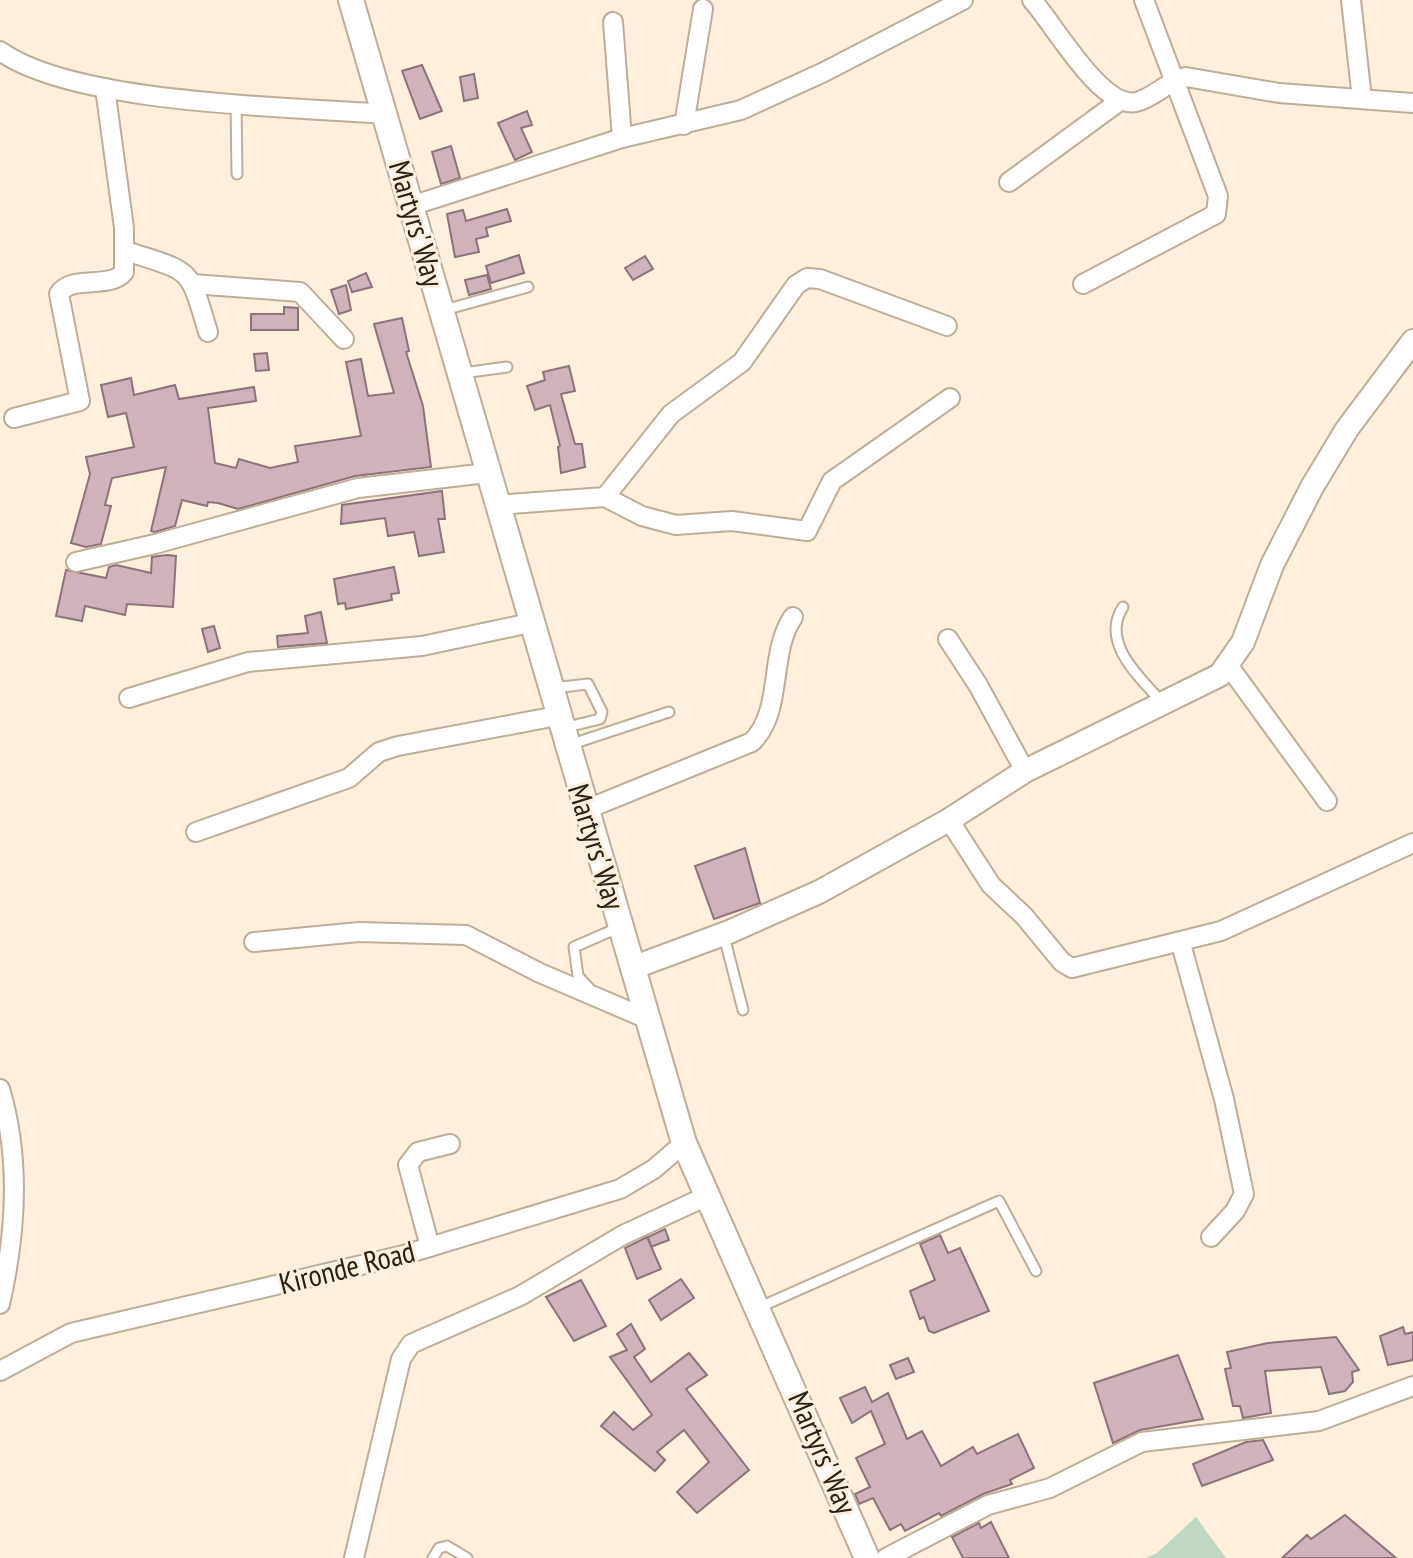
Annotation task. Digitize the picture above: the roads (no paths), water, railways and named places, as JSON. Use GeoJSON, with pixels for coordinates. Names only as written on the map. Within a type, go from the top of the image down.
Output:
{"type":"FeatureCollection","features":[{"type":"Feature","properties":{"kind":"main road","name":"Martyrs' Way"},"geometry":{"type":"LineString","coordinates":[[351,0],[561,730],[684,1143],[718,1227],[759,1308],[867,1558]]}},
{"type":"Feature","properties":{"kind":"street"},"geometry":{"type":"LineString","coordinates":[[411,206],[622,138],[684,125],[768,98],[963,0]]}},
{"type":"Feature","properties":{"kind":"street"},"geometry":{"type":"LineString","coordinates":[[1032,0],[1104,91],[1121,100],[1145,99],[1174,79],[1186,77],[1279,93],[1413,103]]}},
{"type":"Feature","properties":{"kind":"street"},"geometry":{"type":"LineString","coordinates":[[1083,284],[1218,212],[1218,196],[1144,0]]}},
{"type":"Feature","properties":{"kind":"street"},"geometry":{"type":"LineString","coordinates":[[1351,0],[1362,99]]}},
{"type":"Feature","properties":{"kind":"street"},"geometry":{"type":"LineString","coordinates":[[684,125],[703,9]]}},
{"type":"Feature","properties":{"kind":"street"},"geometry":{"type":"LineString","coordinates":[[613,22],[622,138]]}},
{"type":"Feature","properties":{"kind":"street"},"geometry":{"type":"LineString","coordinates":[[0,51],[12,59],[60,77],[105,88],[236,103],[385,114]]}},
{"type":"Feature","properties":{"kind":"street"},"geometry":{"type":"LineString","coordinates":[[14,418],[80,401],[59,294],[66,287],[122,276],[126,251],[105,88]]}},
{"type":"Feature","properties":{"kind":"street"},"geometry":{"type":"LineString","coordinates":[[1009,182],[1121,100]]}},
{"type":"Feature","properties":{"kind":"street"},"geometry":{"type":"LineString","coordinates":[[126,251],[180,269],[193,284],[208,332]]}},
{"type":"Feature","properties":{"kind":"street"},"geometry":{"type":"LineString","coordinates":[[605,497],[671,414],[742,362],[796,285],[807,278],[820,279],[947,326]]}},
{"type":"Feature","properties":{"kind":"street"},"geometry":{"type":"LineString","coordinates":[[193,284],[300,292],[344,339]]}},
{"type":"Feature","properties":{"kind":"street"},"geometry":{"type":"LineString","coordinates":[[632,968],[723,934],[819,892],[949,820],[1025,771],[1220,675],[1243,642],[1272,565],[1312,487],[1347,429],[1413,341]]}},
{"type":"Feature","properties":{"kind":"street"},"geometry":{"type":"LineString","coordinates":[[496,505],[605,497],[642,516],[676,525],[732,521],[807,531],[812,528],[822,496],[832,481],[950,398]]}},
{"type":"Feature","properties":{"kind":"street"},"geometry":{"type":"LineString","coordinates":[[76,562],[155,544],[358,488],[487,473]]}},
{"type":"Feature","properties":{"kind":"street"},"geometry":{"type":"LineString","coordinates":[[585,810],[752,742],[767,720],[780,650],[793,617]]}},
{"type":"Feature","properties":{"kind":"street"},"geometry":{"type":"LineString","coordinates":[[129,698],[248,662],[422,646],[530,623]]}},
{"type":"Feature","properties":{"kind":"street"},"geometry":{"type":"LineString","coordinates":[[948,639],[1025,771]]}},
{"type":"Feature","properties":{"kind":"street"},"geometry":{"type":"LineString","coordinates":[[1228,665],[1327,801]]}},
{"type":"Feature","properties":{"kind":"street"},"geometry":{"type":"LineString","coordinates":[[196,832],[349,778],[379,752],[398,746],[561,730]]}},
{"type":"Feature","properties":{"kind":"street"},"geometry":{"type":"LineString","coordinates":[[949,820],[991,885],[1066,966],[1085,967],[1221,931],[1413,843]]}},
{"type":"Feature","properties":{"kind":"street"},"geometry":{"type":"LineString","coordinates":[[254,942],[359,932],[466,935],[540,973],[645,1018]]}},
{"type":"Feature","properties":{"kind":"street"},"geometry":{"type":"LineString","coordinates":[[1181,944],[1224,1099],[1244,1194],[1235,1211],[1211,1237]]}},
{"type":"Feature","properties":{"kind":"street"},"geometry":{"type":"LineString","coordinates":[[0,1089],[9,1118],[15,1185],[10,1262],[0,1304]]}},
{"type":"Feature","properties":{"kind":"street","name":"Kironde Road"},"geometry":{"type":"LineString","coordinates":[[0,1371],[71,1333],[430,1247],[620,1189],[654,1169],[684,1143]]}},
{"type":"Feature","properties":{"kind":"street"},"geometry":{"type":"LineString","coordinates":[[430,1247],[408,1165],[418,1152],[450,1144]]}},
{"type":"Feature","properties":{"kind":"street"},"geometry":{"type":"LineString","coordinates":[[354,1558],[401,1359],[411,1344],[509,1302],[623,1235],[707,1196]]}},
{"type":"Feature","properties":{"kind":"street"},"geometry":{"type":"LineString","coordinates":[[886,1558],[988,1505],[1050,1488],[1142,1442],[1319,1421],[1413,1386]]}},
{"type":"Feature","properties":{"kind":"lane"},"geometry":{"type":"LineString","coordinates":[[236,103],[237,174]]}},
{"type":"Feature","properties":{"kind":"lane"},"geometry":{"type":"LineString","coordinates":[[441,311],[528,287]]}},
{"type":"Feature","properties":{"kind":"lane"},"geometry":{"type":"LineString","coordinates":[[459,374],[507,367]]}},
{"type":"Feature","properties":{"kind":"lane"},"geometry":{"type":"LineString","coordinates":[[1123,607],[1116,626],[1117,643],[1164,705]]}},
{"type":"Feature","properties":{"kind":"lane"},"geometry":{"type":"LineString","coordinates":[[549,688],[588,684],[602,712],[600,719],[561,730]]}},
{"type":"Feature","properties":{"kind":"lane"},"geometry":{"type":"LineString","coordinates":[[561,730],[669,712]]}},
{"type":"Feature","properties":{"kind":"lane"},"geometry":{"type":"LineString","coordinates":[[601,998],[578,976],[574,947],[620,927]]}},
{"type":"Feature","properties":{"kind":"lane"},"geometry":{"type":"LineString","coordinates":[[723,934],[743,1010]]}},
{"type":"Feature","properties":{"kind":"lane"},"geometry":{"type":"LineString","coordinates":[[759,1308],[999,1201],[1036,1271]]}},
{"type":"Feature","properties":{"kind":"lane"},"geometry":{"type":"LineString","coordinates":[[433,1558],[439,1548],[447,1546],[467,1558]]}}]}
